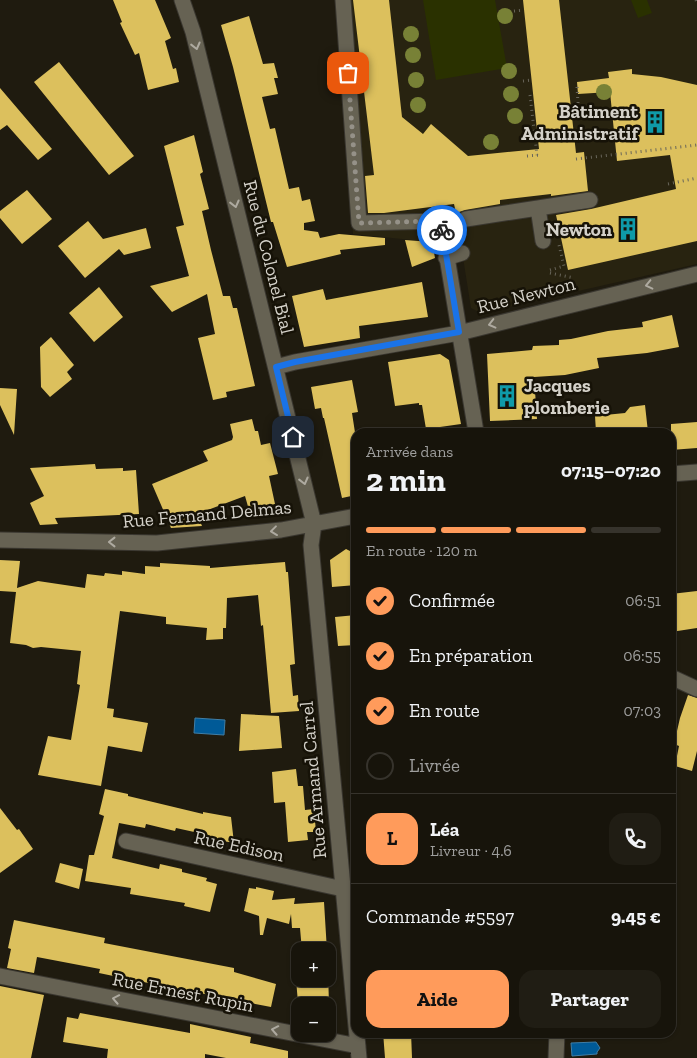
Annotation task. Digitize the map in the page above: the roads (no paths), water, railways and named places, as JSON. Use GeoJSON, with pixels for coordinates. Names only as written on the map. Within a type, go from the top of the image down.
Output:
{"type":"FeatureCollection","features":[{"type":"Feature","properties":{"kind":"street","name":"Rue du Colonel Bial"},"geometry":{"type":"LineString","coordinates":[[182,0],[193,32],[314,524]]}},
{"type":"Feature","properties":{"kind":"street"},"geometry":{"type":"LineString","coordinates":[[342,0],[359,223],[440,221],[475,428]]}},
{"type":"Feature","properties":{"kind":"street"},"geometry":{"type":"LineString","coordinates":[[466,219],[590,200]]}},
{"type":"Feature","properties":{"kind":"street"},"geometry":{"type":"LineString","coordinates":[[538,208],[543,241]]}},
{"type":"Feature","properties":{"kind":"street"},"geometry":{"type":"LineString","coordinates":[[445,251],[462,253]]}},
{"type":"Feature","properties":{"kind":"street","name":"Rue Newton"},"geometry":{"type":"LineString","coordinates":[[276,367],[459,332],[572,292],[697,274]]}},
{"type":"Feature","properties":{"kind":"street"},"geometry":{"type":"LineString","coordinates":[[676,474],[697,472]]}},
{"type":"Feature","properties":{"kind":"street","name":"Rue Fernand Delmas"},"geometry":{"type":"LineString","coordinates":[[0,540],[157,543],[253,533],[351,518]]}},
{"type":"Feature","properties":{"kind":"street","name":"Rue Armand Carrel"},"geometry":{"type":"LineString","coordinates":[[314,524],[311,545],[351,976]]}},
{"type":"Feature","properties":{"kind":"street"},"geometry":{"type":"LineString","coordinates":[[676,679],[697,688]]}},
{"type":"Feature","properties":{"kind":"street","name":"Rue Edison"},"geometry":{"type":"LineString","coordinates":[[126,842],[343,889]]}},
{"type":"Feature","properties":{"kind":"street","name":"Rue Ernest Rupin"},"geometry":{"type":"LineString","coordinates":[[0,976],[358,1052]]}},
{"type":"Feature","properties":{"kind":"street","name":"Rue Armand Carrel"},"geometry":{"type":"LineString","coordinates":[[357,1038],[358,1052]]}},
{"type":"Feature","properties":{"kind":"street"},"geometry":{"type":"LineString","coordinates":[[556,1038],[556,1058]]}},
{"type":"Feature","properties":{"kind":"water"},"geometry":{"type":"Polygon","coordinates":[[[195,718],[225,720],[224,735],[194,733],[195,718]]]}},
{"type":"Feature","properties":{"kind":"water"},"geometry":{"type":"Polygon","coordinates":[[[596,1042],[600,1048],[597,1054],[572,1056],[571,1043],[596,1042]]]}},
{"type":"Feature","properties":{"kind":"place","name":"Bâtiment Administratif"},"geometry":{"type":"Point","coordinates":[655,122]}},
{"type":"Feature","properties":{"kind":"place","name":"Newton"},"geometry":{"type":"Point","coordinates":[628,229]}},
{"type":"Feature","properties":{"kind":"place","name":"Jacques plomberie"},"geometry":{"type":"Point","coordinates":[507,396]}}]}
